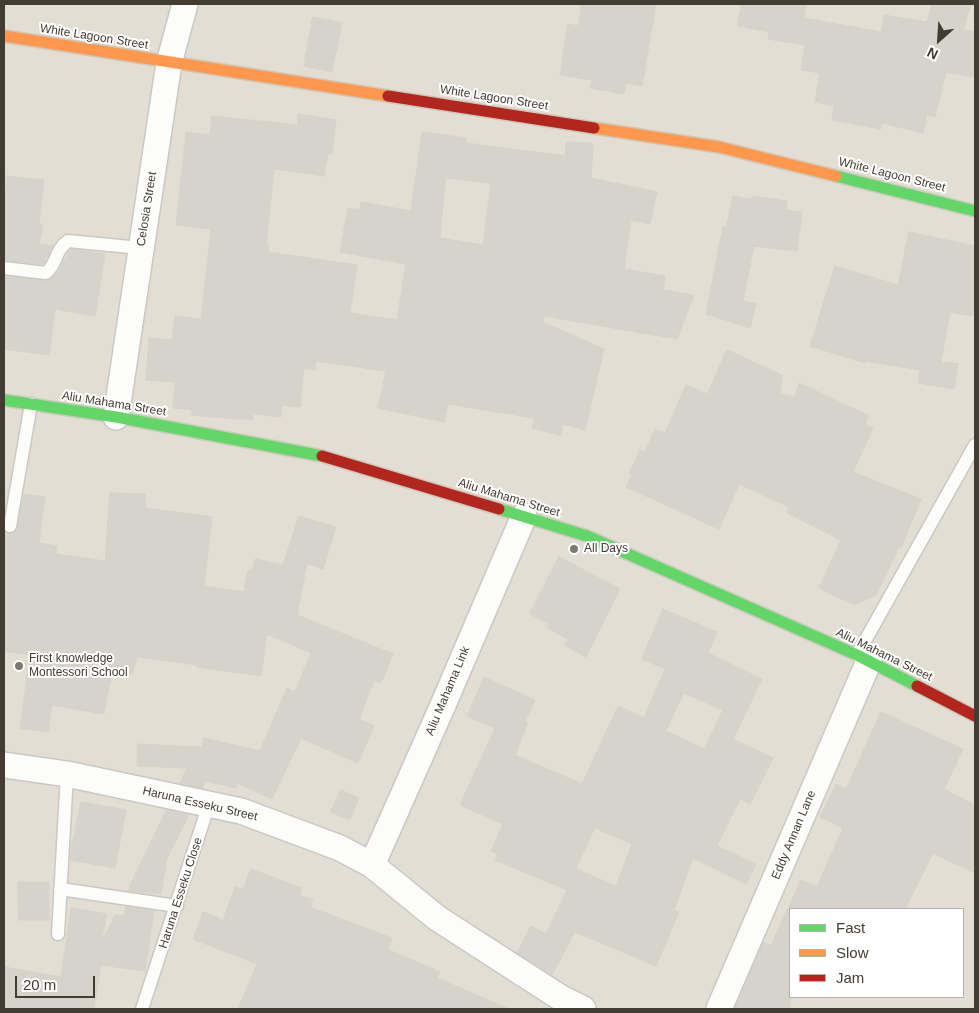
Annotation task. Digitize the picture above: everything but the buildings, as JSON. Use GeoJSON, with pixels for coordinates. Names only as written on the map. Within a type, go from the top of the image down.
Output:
{"type":"FeatureCollection","features":[{"type":"Feature","properties":{"kind":"street","name":"Celosia Street"},"geometry":{"type":"LineString","coordinates":[[116,416],[169,63],[185,4]]}},
{"type":"Feature","properties":{"kind":"street","name":"White Lagoon Street"},"geometry":{"type":"LineString","coordinates":[[4,36],[169,63],[720,146],[975,211]]}},
{"type":"Feature","properties":{"kind":"street","name":"Aliu Mahama Street"},"geometry":{"type":"LineString","coordinates":[[4,400],[116,416],[323,456],[587,536],[863,658],[975,716]]}},
{"type":"Feature","properties":{"kind":"street","name":"Aliu Mahama Link"},"geometry":{"type":"LineString","coordinates":[[372,865],[524,516]]}},
{"type":"Feature","properties":{"kind":"street","name":"Eddy Annan Lane"},"geometry":{"type":"LineString","coordinates":[[719,1009],[863,658]]}},
{"type":"Feature","properties":{"kind":"street","name":"Haruna Esseku Street"},"geometry":{"type":"LineString","coordinates":[[4,765],[67,774],[241,811],[340,848],[372,865],[437,918],[558,1004],[583,1009]]}},
{"type":"Feature","properties":{"kind":"lane"},"geometry":{"type":"LineString","coordinates":[[4,268],[46,273],[52,268],[61,246],[68,241],[141,248]]}},
{"type":"Feature","properties":{"kind":"lane"},"geometry":{"type":"LineString","coordinates":[[10,526],[31,404]]}},
{"type":"Feature","properties":{"kind":"lane"},"geometry":{"type":"LineString","coordinates":[[863,658],[975,445]]}},
{"type":"Feature","properties":{"kind":"lane"},"geometry":{"type":"LineString","coordinates":[[58,934],[67,774]]}},
{"type":"Feature","properties":{"kind":"lane","name":"Haruna Esseku Close"},"geometry":{"type":"LineString","coordinates":[[142,1009],[209,804]]}},
{"type":"Feature","properties":{"kind":"lane"},"geometry":{"type":"LineString","coordinates":[[60,889],[177,906]]}},
{"type":"Feature","properties":{"kind":"shaded area"},"geometry":{"type":"Polygon","coordinates":[[[4,4],[975,4],[975,1009],[4,1009],[4,4]]]}},
{"type":"Feature","properties":{"kind":"traffic: fast"},"geometry":{"type":"LineString","coordinates":[[836,176],[975,211]]}},
{"type":"Feature","properties":{"kind":"traffic: fast"},"geometry":{"type":"LineString","coordinates":[[4,400],[116,417],[322,456]]}},
{"type":"Feature","properties":{"kind":"traffic: fast"},"geometry":{"type":"LineString","coordinates":[[499,509],[587,536],[857,655],[917,686]]}},
{"type":"Feature","properties":{"kind":"traffic: slow"},"geometry":{"type":"LineString","coordinates":[[4,36],[388,96]]}},
{"type":"Feature","properties":{"kind":"traffic: slow"},"geometry":{"type":"LineString","coordinates":[[594,128],[719,147],[836,176]]}},
{"type":"Feature","properties":{"kind":"traffic: jam"},"geometry":{"type":"LineString","coordinates":[[388,96],[594,128]]}},
{"type":"Feature","properties":{"kind":"traffic: jam"},"geometry":{"type":"LineString","coordinates":[[322,456],[499,509]]}},
{"type":"Feature","properties":{"kind":"traffic: jam"},"geometry":{"type":"LineString","coordinates":[[917,686],[975,716]]}},
{"type":"Feature","properties":{"kind":"place","name":"All Days"},"geometry":{"type":"Point","coordinates":[574,549]}},
{"type":"Feature","properties":{"kind":"place","name":"First knowledge Montessori School"},"geometry":{"type":"Point","coordinates":[19,666]}}]}
